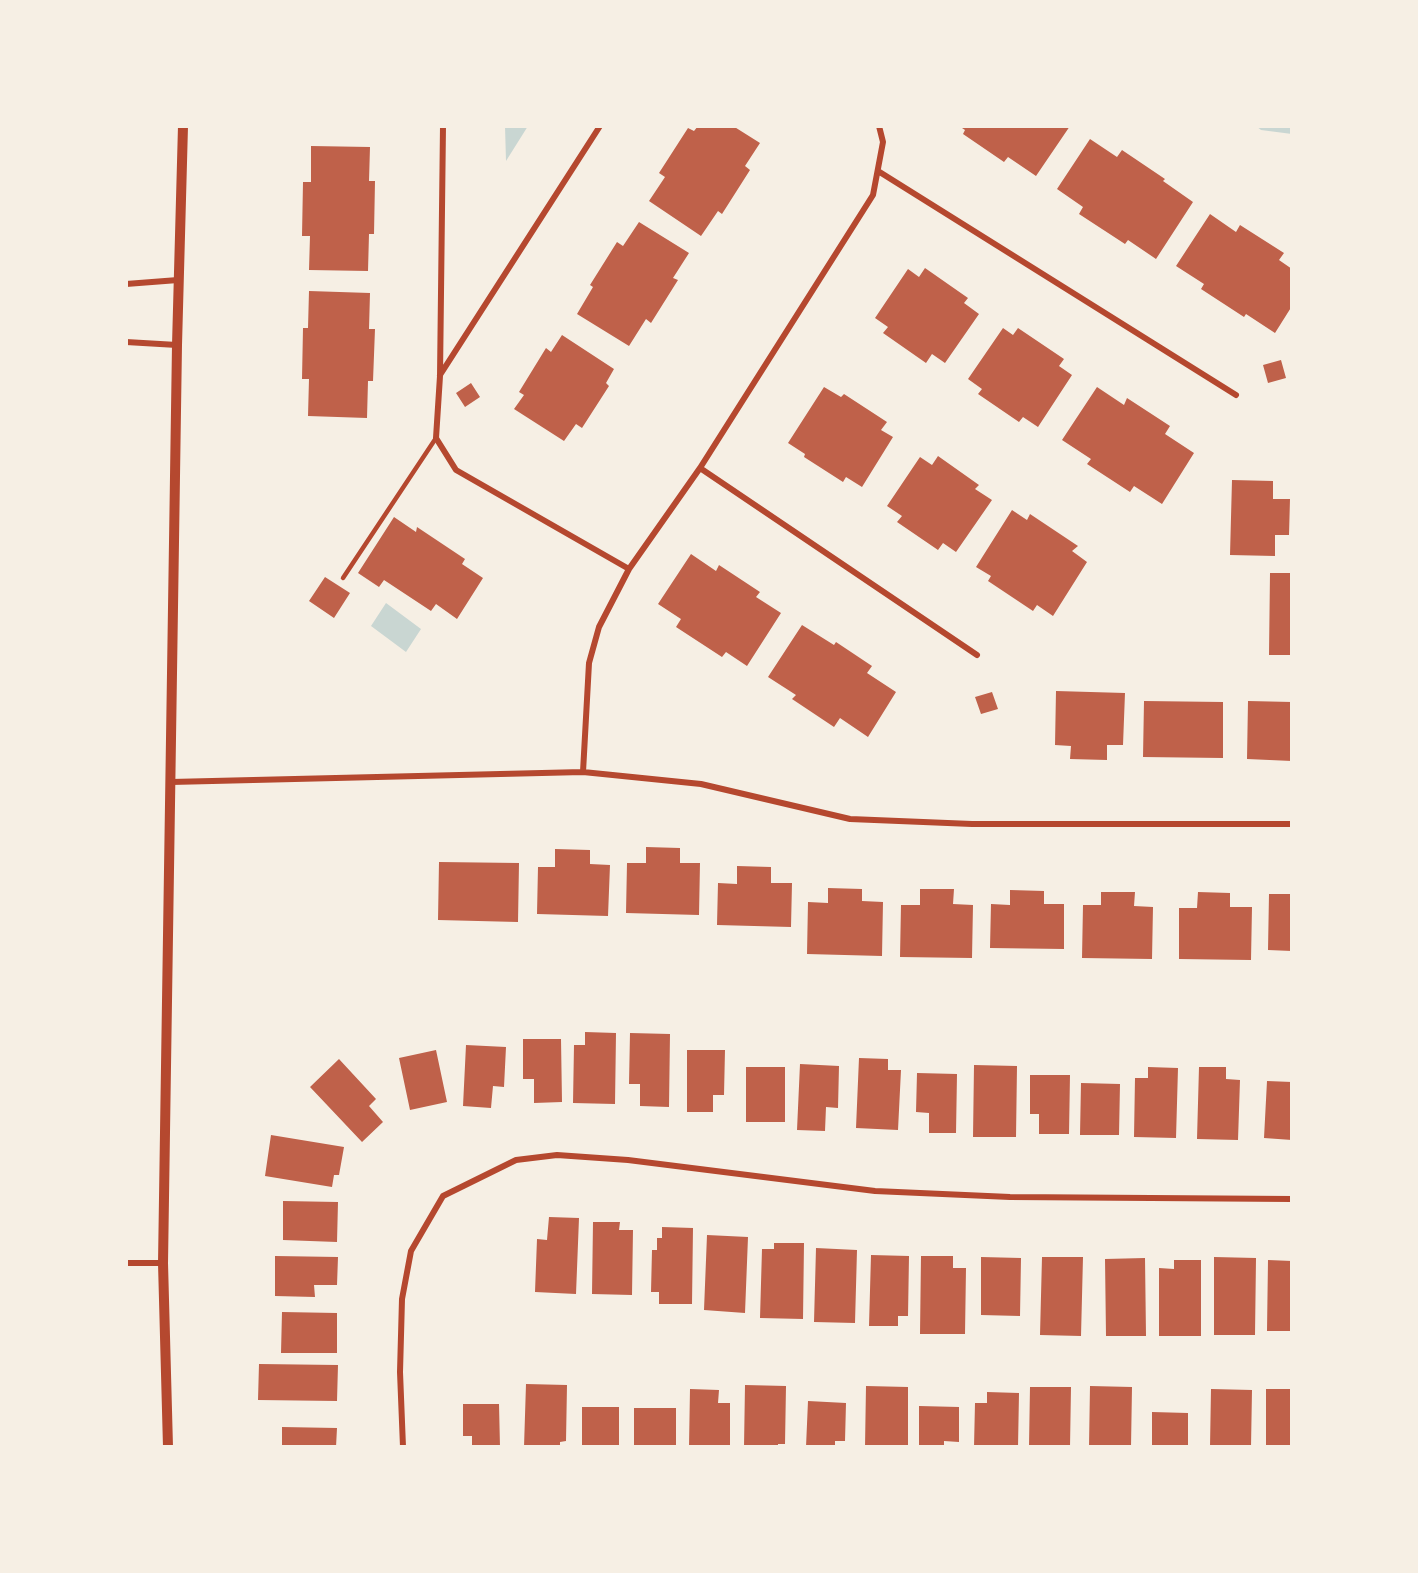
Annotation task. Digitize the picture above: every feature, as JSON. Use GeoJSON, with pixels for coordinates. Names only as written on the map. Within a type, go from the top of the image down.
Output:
{"type":"FeatureCollection","features":[{"type":"Feature","properties":{"kind":"street"},"geometry":{"type":"LineString","coordinates":[[168,1447],[163,1263],[178,280],[183,126]]}},
{"type":"Feature","properties":{"kind":"street"},"geometry":{"type":"LineString","coordinates":[[443,126],[440,376],[436,438],[456,470],[629,569]]}},
{"type":"Feature","properties":{"kind":"street"},"geometry":{"type":"LineString","coordinates":[[440,376],[600,126]]}},
{"type":"Feature","properties":{"kind":"street"},"geometry":{"type":"LineString","coordinates":[[583,772],[589,663],[599,627],[629,569],[700,468],[873,195],[883,142],[879,126]]}},
{"type":"Feature","properties":{"kind":"street"},"geometry":{"type":"LineString","coordinates":[[878,171],[1236,395]]}},
{"type":"Feature","properties":{"kind":"street"},"geometry":{"type":"LineString","coordinates":[[126,284],[178,280]]}},
{"type":"Feature","properties":{"kind":"street"},"geometry":{"type":"LineString","coordinates":[[126,342],[177,345]]}},
{"type":"Feature","properties":{"kind":"street"},"geometry":{"type":"LineString","coordinates":[[700,468],[977,655]]}},
{"type":"Feature","properties":{"kind":"street"},"geometry":{"type":"LineString","coordinates":[[171,782],[583,772],[701,784],[850,819],[972,824],[1292,824]]}},
{"type":"Feature","properties":{"kind":"street"},"geometry":{"type":"LineString","coordinates":[[403,1447],[400,1371],[402,1299],[411,1251],[443,1196],[516,1160],[557,1155],[628,1160],[875,1191],[1010,1197],[1292,1199]]}},
{"type":"Feature","properties":{"kind":"street"},"geometry":{"type":"LineString","coordinates":[[126,1263],[163,1263]]}},
{"type":"Feature","properties":{"kind":"lane"},"geometry":{"type":"LineString","coordinates":[[343,578],[436,438]]}},
{"type":"Feature","properties":{"kind":"shaded area"},"geometry":{"type":"Polygon","coordinates":[[[505,126],[528,126],[506,161],[505,126]]]}},
{"type":"Feature","properties":{"kind":"shaded area"},"geometry":{"type":"Polygon","coordinates":[[[1256,126],[1292,126],[1292,134],[1261,130],[1256,126]]]}},
{"type":"Feature","properties":{"kind":"shaded area"},"geometry":{"type":"Polygon","coordinates":[[[386,603],[421,629],[406,652],[371,626],[386,603]]]}},
{"type":"Feature","properties":{"kind":"building"},"geometry":{"type":"Polygon","coordinates":[[[698,126],[733,126],[760,143],[745,166],[750,170],[722,214],[718,211],[701,236],[649,201],[665,177],[659,173],[688,128],[694,131],[698,126]]]}},
{"type":"Feature","properties":{"kind":"building"},"geometry":{"type":"Polygon","coordinates":[[[959,126],[1070,126],[1036,176],[1008,157],[1004,162],[963,134],[965,130],[959,126]]]}},
{"type":"Feature","properties":{"kind":"building"},"geometry":{"type":"Polygon","coordinates":[[[1090,139],[1117,157],[1122,150],[1165,179],[1163,181],[1193,202],[1156,259],[1128,240],[1125,244],[1079,214],[1083,207],[1057,189],[1090,139]]]}},
{"type":"Feature","properties":{"kind":"building"},"geometry":{"type":"Polygon","coordinates":[[[311,146],[370,147],[369,181],[375,181],[374,234],[369,234],[368,271],[309,270],[310,236],[302,236],[303,182],[311,182],[311,146]]]}},
{"type":"Feature","properties":{"kind":"building"},"geometry":{"type":"Polygon","coordinates":[[[1210,214],[1236,232],[1240,225],[1284,253],[1279,260],[1292,269],[1292,306],[1275,333],[1246,314],[1244,317],[1201,289],[1204,284],[1176,266],[1210,214]]]}},
{"type":"Feature","properties":{"kind":"building"},"geometry":{"type":"Polygon","coordinates":[[[639,222],[689,253],[673,278],[678,280],[651,323],[646,319],[629,346],[577,314],[593,287],[590,285],[617,242],[623,246],[639,222]]]}},
{"type":"Feature","properties":{"kind":"building"},"geometry":{"type":"Polygon","coordinates":[[[925,268],[968,298],[964,303],[979,314],[945,363],[932,354],[926,363],[883,333],[888,327],[875,318],[908,269],[919,277],[925,268]]]}},
{"type":"Feature","properties":{"kind":"building"},"geometry":{"type":"Polygon","coordinates":[[[309,291],[370,293],[369,329],[375,329],[373,381],[368,381],[367,418],[308,416],[309,379],[302,379],[303,328],[308,328],[309,291]]]}},
{"type":"Feature","properties":{"kind":"building"},"geometry":{"type":"Polygon","coordinates":[[[1003,328],[1013,335],[1018,328],[1064,359],[1059,366],[1072,375],[1038,427],[1023,417],[1019,422],[978,394],[982,389],[968,379],[1003,328]]]}},
{"type":"Feature","properties":{"kind":"building"},"geometry":{"type":"Polygon","coordinates":[[[562,335],[614,369],[606,383],[609,386],[582,428],[576,424],[564,441],[514,409],[524,395],[519,392],[546,348],[551,352],[562,335]]]}},
{"type":"Feature","properties":{"kind":"building"},"geometry":{"type":"Polygon","coordinates":[[[1281,360],[1286,378],[1268,383],[1263,365],[1281,360]]]}},
{"type":"Feature","properties":{"kind":"building"},"geometry":{"type":"Polygon","coordinates":[[[471,383],[480,397],[465,407],[456,393],[471,383]]]}},
{"type":"Feature","properties":{"kind":"building"},"geometry":{"type":"Polygon","coordinates":[[[824,387],[841,397],[844,394],[887,422],[881,430],[893,437],[862,487],[846,477],[843,482],[804,457],[805,454],[788,443],[824,387]]]}},
{"type":"Feature","properties":{"kind":"building"},"geometry":{"type":"Polygon","coordinates":[[[1097,387],[1124,405],[1127,398],[1170,426],[1165,434],[1194,453],[1162,504],[1134,486],[1130,492],[1087,464],[1091,459],[1062,440],[1097,387]]]}},
{"type":"Feature","properties":{"kind":"building"},"geometry":{"type":"Polygon","coordinates":[[[938,456],[979,485],[975,489],[992,500],[956,552],[943,543],[938,550],[897,522],[902,516],[887,506],[920,457],[932,465],[938,456]]]}},
{"type":"Feature","properties":{"kind":"building"},"geometry":{"type":"Polygon","coordinates":[[[1232,480],[1273,481],[1273,499],[1290,499],[1289,535],[1275,535],[1275,556],[1230,555],[1232,480]]]}},
{"type":"Feature","properties":{"kind":"building"},"geometry":{"type":"Polygon","coordinates":[[[1012,510],[1027,520],[1030,514],[1078,546],[1072,551],[1087,562],[1053,616],[1037,605],[1033,611],[988,581],[991,576],[976,567],[1012,510]]]}},
{"type":"Feature","properties":{"kind":"building"},"geometry":{"type":"Polygon","coordinates":[[[394,517],[416,532],[417,527],[465,559],[462,564],[483,578],[457,619],[436,604],[431,611],[384,580],[379,587],[358,573],[394,517]]]}},
{"type":"Feature","properties":{"kind":"building"},"geometry":{"type":"Polygon","coordinates":[[[691,554],[716,571],[719,565],[760,592],[756,597],[781,613],[747,666],[726,652],[722,657],[676,627],[681,619],[658,604],[691,554]]]}},
{"type":"Feature","properties":{"kind":"building"},"geometry":{"type":"Polygon","coordinates":[[[1270,573],[1292,573],[1292,655],[1269,655],[1270,573]]]}},
{"type":"Feature","properties":{"kind":"building"},"geometry":{"type":"Polygon","coordinates":[[[325,577],[350,593],[334,618],[309,601],[325,577]]]}},
{"type":"Feature","properties":{"kind":"building"},"geometry":{"type":"Polygon","coordinates":[[[802,625],[834,645],[836,642],[872,666],[867,673],[896,692],[868,737],[840,718],[834,727],[792,699],[796,695],[768,677],[802,625]]]}},
{"type":"Feature","properties":{"kind":"building"},"geometry":{"type":"Polygon","coordinates":[[[1056,691],[1125,693],[1123,745],[1107,745],[1107,760],[1070,759],[1071,746],[1055,745],[1056,691]]]}},
{"type":"Feature","properties":{"kind":"building"},"geometry":{"type":"Polygon","coordinates":[[[992,692],[998,709],[981,714],[975,697],[992,692]]]}},
{"type":"Feature","properties":{"kind":"building"},"geometry":{"type":"Polygon","coordinates":[[[1144,701],[1223,702],[1223,758],[1143,757],[1144,701]]]}},
{"type":"Feature","properties":{"kind":"building"},"geometry":{"type":"Polygon","coordinates":[[[1248,701],[1292,702],[1292,761],[1247,759],[1248,701]]]}},
{"type":"Feature","properties":{"kind":"building"},"geometry":{"type":"Polygon","coordinates":[[[646,847],[680,848],[680,863],[700,863],[699,915],[626,913],[627,863],[646,863],[646,847]]]}},
{"type":"Feature","properties":{"kind":"building"},"geometry":{"type":"Polygon","coordinates":[[[555,849],[590,850],[590,864],[610,865],[608,916],[537,914],[538,867],[555,867],[555,849]]]}},
{"type":"Feature","properties":{"kind":"building"},"geometry":{"type":"Polygon","coordinates":[[[439,862],[519,863],[518,922],[438,920],[439,862]]]}},
{"type":"Feature","properties":{"kind":"building"},"geometry":{"type":"Polygon","coordinates":[[[737,866],[771,867],[771,883],[792,883],[791,927],[717,925],[718,883],[737,884],[737,866]]]}},
{"type":"Feature","properties":{"kind":"building"},"geometry":{"type":"Polygon","coordinates":[[[828,888],[862,889],[862,901],[883,902],[882,956],[807,954],[808,902],[828,903],[828,888]]]}},
{"type":"Feature","properties":{"kind":"building"},"geometry":{"type":"Polygon","coordinates":[[[920,889],[954,889],[953,904],[973,905],[972,958],[900,957],[901,905],[920,905],[920,889]]]}},
{"type":"Feature","properties":{"kind":"building"},"geometry":{"type":"Polygon","coordinates":[[[1010,890],[1044,891],[1044,904],[1064,904],[1064,949],[990,948],[991,904],[1010,905],[1010,890]]]}},
{"type":"Feature","properties":{"kind":"building"},"geometry":{"type":"Polygon","coordinates":[[[1101,892],[1135,892],[1134,906],[1153,907],[1152,959],[1082,958],[1083,905],[1101,905],[1101,892]]]}},
{"type":"Feature","properties":{"kind":"building"},"geometry":{"type":"Polygon","coordinates":[[[1198,892],[1230,893],[1230,907],[1252,907],[1251,960],[1179,959],[1179,908],[1197,908],[1198,892]]]}},
{"type":"Feature","properties":{"kind":"building"},"geometry":{"type":"Polygon","coordinates":[[[1269,894],[1292,894],[1292,951],[1268,950],[1269,894]]]}},
{"type":"Feature","properties":{"kind":"building"},"geometry":{"type":"Polygon","coordinates":[[[585,1032],[616,1033],[615,1104],[573,1103],[574,1045],[585,1045],[585,1032]]]}},
{"type":"Feature","properties":{"kind":"building"},"geometry":{"type":"Polygon","coordinates":[[[630,1033],[670,1034],[669,1107],[640,1106],[640,1084],[629,1084],[630,1033]]]}},
{"type":"Feature","properties":{"kind":"building"},"geometry":{"type":"Polygon","coordinates":[[[523,1039],[561,1039],[562,1102],[534,1103],[534,1079],[523,1079],[523,1039]]]}},
{"type":"Feature","properties":{"kind":"building"},"geometry":{"type":"Polygon","coordinates":[[[466,1045],[506,1047],[504,1087],[493,1086],[491,1108],[463,1106],[466,1045]]]}},
{"type":"Feature","properties":{"kind":"building"},"geometry":{"type":"Polygon","coordinates":[[[436,1050],[447,1102],[410,1110],[399,1058],[436,1050]]]}},
{"type":"Feature","properties":{"kind":"building"},"geometry":{"type":"Polygon","coordinates":[[[687,1050],[725,1050],[724,1095],[713,1095],[713,1112],[687,1112],[687,1050]]]}},
{"type":"Feature","properties":{"kind":"building"},"geometry":{"type":"Polygon","coordinates":[[[859,1058],[888,1059],[888,1070],[901,1070],[898,1130],[856,1128],[859,1058]]]}},
{"type":"Feature","properties":{"kind":"building"},"geometry":{"type":"Polygon","coordinates":[[[339,1059],[376,1099],[369,1106],[383,1122],[362,1142],[310,1087],[339,1059]]]}},
{"type":"Feature","properties":{"kind":"building"},"geometry":{"type":"Polygon","coordinates":[[[800,1064],[839,1066],[838,1108],[826,1107],[825,1131],[797,1130],[800,1064]]]}},
{"type":"Feature","properties":{"kind":"building"},"geometry":{"type":"Polygon","coordinates":[[[974,1065],[1017,1066],[1016,1137],[973,1137],[974,1065]]]}},
{"type":"Feature","properties":{"kind":"building"},"geometry":{"type":"Polygon","coordinates":[[[746,1067],[785,1067],[785,1122],[746,1122],[746,1067]]]}},
{"type":"Feature","properties":{"kind":"building"},"geometry":{"type":"Polygon","coordinates":[[[1148,1067],[1178,1068],[1176,1138],[1134,1137],[1135,1078],[1148,1078],[1148,1067]]]}},
{"type":"Feature","properties":{"kind":"building"},"geometry":{"type":"Polygon","coordinates":[[[1199,1067],[1226,1067],[1226,1079],[1240,1080],[1238,1140],[1197,1139],[1199,1067]]]}},
{"type":"Feature","properties":{"kind":"building"},"geometry":{"type":"Polygon","coordinates":[[[917,1073],[957,1074],[956,1133],[929,1133],[929,1113],[916,1112],[917,1073]]]}},
{"type":"Feature","properties":{"kind":"building"},"geometry":{"type":"Polygon","coordinates":[[[1030,1075],[1070,1075],[1069,1134],[1039,1134],[1039,1114],[1030,1114],[1030,1075]]]}},
{"type":"Feature","properties":{"kind":"building"},"geometry":{"type":"Polygon","coordinates":[[[1267,1081],[1292,1082],[1292,1140],[1264,1138],[1267,1081]]]}},
{"type":"Feature","properties":{"kind":"building"},"geometry":{"type":"Polygon","coordinates":[[[1081,1083],[1120,1084],[1119,1135],[1080,1135],[1081,1083]]]}},
{"type":"Feature","properties":{"kind":"building"},"geometry":{"type":"Polygon","coordinates":[[[271,1135],[344,1147],[339,1175],[334,1175],[332,1187],[265,1176],[271,1135]]]}},
{"type":"Feature","properties":{"kind":"building"},"geometry":{"type":"Polygon","coordinates":[[[283,1201],[338,1202],[337,1242],[283,1240],[283,1201]]]}},
{"type":"Feature","properties":{"kind":"building"},"geometry":{"type":"Polygon","coordinates":[[[549,1217],[579,1218],[576,1294],[535,1292],[537,1239],[547,1240],[549,1217]]]}},
{"type":"Feature","properties":{"kind":"building"},"geometry":{"type":"Polygon","coordinates":[[[593,1222],[620,1222],[619,1230],[633,1230],[632,1295],[592,1294],[593,1222]]]}},
{"type":"Feature","properties":{"kind":"building"},"geometry":{"type":"Polygon","coordinates":[[[662,1227],[693,1228],[692,1304],[659,1304],[659,1292],[651,1292],[652,1250],[657,1250],[657,1238],[662,1238],[662,1227]]]}},
{"type":"Feature","properties":{"kind":"building"},"geometry":{"type":"Polygon","coordinates":[[[707,1235],[748,1237],[745,1313],[704,1310],[707,1235]]]}},
{"type":"Feature","properties":{"kind":"building"},"geometry":{"type":"Polygon","coordinates":[[[774,1243],[804,1243],[803,1319],[760,1318],[762,1249],[774,1249],[774,1243]]]}},
{"type":"Feature","properties":{"kind":"building"},"geometry":{"type":"Polygon","coordinates":[[[816,1248],[857,1250],[855,1323],[814,1322],[816,1248]]]}},
{"type":"Feature","properties":{"kind":"building"},"geometry":{"type":"Polygon","coordinates":[[[871,1255],[909,1256],[908,1316],[898,1316],[898,1326],[869,1326],[871,1255]]]}},
{"type":"Feature","properties":{"kind":"building"},"geometry":{"type":"Polygon","coordinates":[[[275,1256],[338,1257],[337,1285],[314,1285],[315,1297],[275,1296],[275,1256]]]}},
{"type":"Feature","properties":{"kind":"building"},"geometry":{"type":"Polygon","coordinates":[[[921,1256],[953,1256],[953,1268],[966,1268],[965,1334],[920,1334],[921,1256]]]}},
{"type":"Feature","properties":{"kind":"building"},"geometry":{"type":"Polygon","coordinates":[[[981,1257],[1021,1258],[1020,1316],[981,1315],[981,1257]]]}},
{"type":"Feature","properties":{"kind":"building"},"geometry":{"type":"Polygon","coordinates":[[[1042,1257],[1083,1257],[1081,1336],[1040,1335],[1042,1257]]]}},
{"type":"Feature","properties":{"kind":"building"},"geometry":{"type":"Polygon","coordinates":[[[1214,1257],[1256,1258],[1255,1335],[1214,1335],[1214,1257]]]}},
{"type":"Feature","properties":{"kind":"building"},"geometry":{"type":"Polygon","coordinates":[[[1145,1258],[1146,1336],[1106,1336],[1105,1259],[1145,1258]]]}},
{"type":"Feature","properties":{"kind":"building"},"geometry":{"type":"Polygon","coordinates":[[[1174,1260],[1201,1260],[1201,1336],[1159,1336],[1159,1268],[1174,1269],[1174,1260]]]}},
{"type":"Feature","properties":{"kind":"building"},"geometry":{"type":"Polygon","coordinates":[[[1268,1260],[1292,1261],[1292,1331],[1267,1331],[1268,1260]]]}},
{"type":"Feature","properties":{"kind":"building"},"geometry":{"type":"Polygon","coordinates":[[[282,1312],[337,1313],[337,1353],[281,1353],[282,1312]]]}},
{"type":"Feature","properties":{"kind":"building"},"geometry":{"type":"Polygon","coordinates":[[[259,1364],[338,1365],[337,1401],[258,1400],[259,1364]]]}},
{"type":"Feature","properties":{"kind":"building"},"geometry":{"type":"Polygon","coordinates":[[[526,1384],[567,1385],[566,1441],[560,1442],[560,1447],[524,1447],[526,1384]]]}},
{"type":"Feature","properties":{"kind":"building"},"geometry":{"type":"Polygon","coordinates":[[[745,1385],[786,1386],[785,1444],[778,1444],[778,1447],[744,1447],[745,1385]]]}},
{"type":"Feature","properties":{"kind":"building"},"geometry":{"type":"Polygon","coordinates":[[[866,1386],[908,1387],[908,1447],[865,1447],[866,1386]]]}},
{"type":"Feature","properties":{"kind":"building"},"geometry":{"type":"Polygon","coordinates":[[[1090,1386],[1132,1387],[1131,1447],[1089,1447],[1090,1386]]]}},
{"type":"Feature","properties":{"kind":"building"},"geometry":{"type":"Polygon","coordinates":[[[1030,1387],[1071,1387],[1070,1447],[1029,1446],[1030,1387]]]}},
{"type":"Feature","properties":{"kind":"building"},"geometry":{"type":"Polygon","coordinates":[[[690,1389],[719,1390],[718,1403],[730,1403],[730,1447],[689,1447],[690,1389]]]}},
{"type":"Feature","properties":{"kind":"building"},"geometry":{"type":"Polygon","coordinates":[[[1211,1389],[1252,1390],[1251,1447],[1210,1447],[1211,1389]]]}},
{"type":"Feature","properties":{"kind":"building"},"geometry":{"type":"Polygon","coordinates":[[[1266,1389],[1292,1389],[1292,1447],[1266,1447],[1266,1389]]]}},
{"type":"Feature","properties":{"kind":"building"},"geometry":{"type":"Polygon","coordinates":[[[987,1392],[1019,1393],[1018,1447],[974,1447],[975,1403],[987,1403],[987,1392]]]}},
{"type":"Feature","properties":{"kind":"building"},"geometry":{"type":"Polygon","coordinates":[[[808,1401],[846,1403],[845,1441],[835,1441],[835,1447],[806,1447],[808,1401]]]}},
{"type":"Feature","properties":{"kind":"building"},"geometry":{"type":"Polygon","coordinates":[[[463,1404],[499,1404],[500,1447],[472,1447],[472,1436],[463,1436],[463,1404]]]}},
{"type":"Feature","properties":{"kind":"building"},"geometry":{"type":"Polygon","coordinates":[[[919,1406],[959,1407],[959,1442],[944,1441],[944,1447],[919,1447],[919,1406]]]}},
{"type":"Feature","properties":{"kind":"building"},"geometry":{"type":"Polygon","coordinates":[[[582,1407],[619,1407],[619,1447],[582,1447],[582,1407]]]}},
{"type":"Feature","properties":{"kind":"building"},"geometry":{"type":"Polygon","coordinates":[[[634,1408],[676,1408],[676,1447],[634,1447],[634,1408]]]}},
{"type":"Feature","properties":{"kind":"building"},"geometry":{"type":"Polygon","coordinates":[[[1152,1412],[1188,1413],[1188,1447],[1152,1447],[1152,1412]]]}},
{"type":"Feature","properties":{"kind":"building"},"geometry":{"type":"Polygon","coordinates":[[[282,1427],[337,1428],[336,1447],[282,1447],[282,1427]]]}}]}
